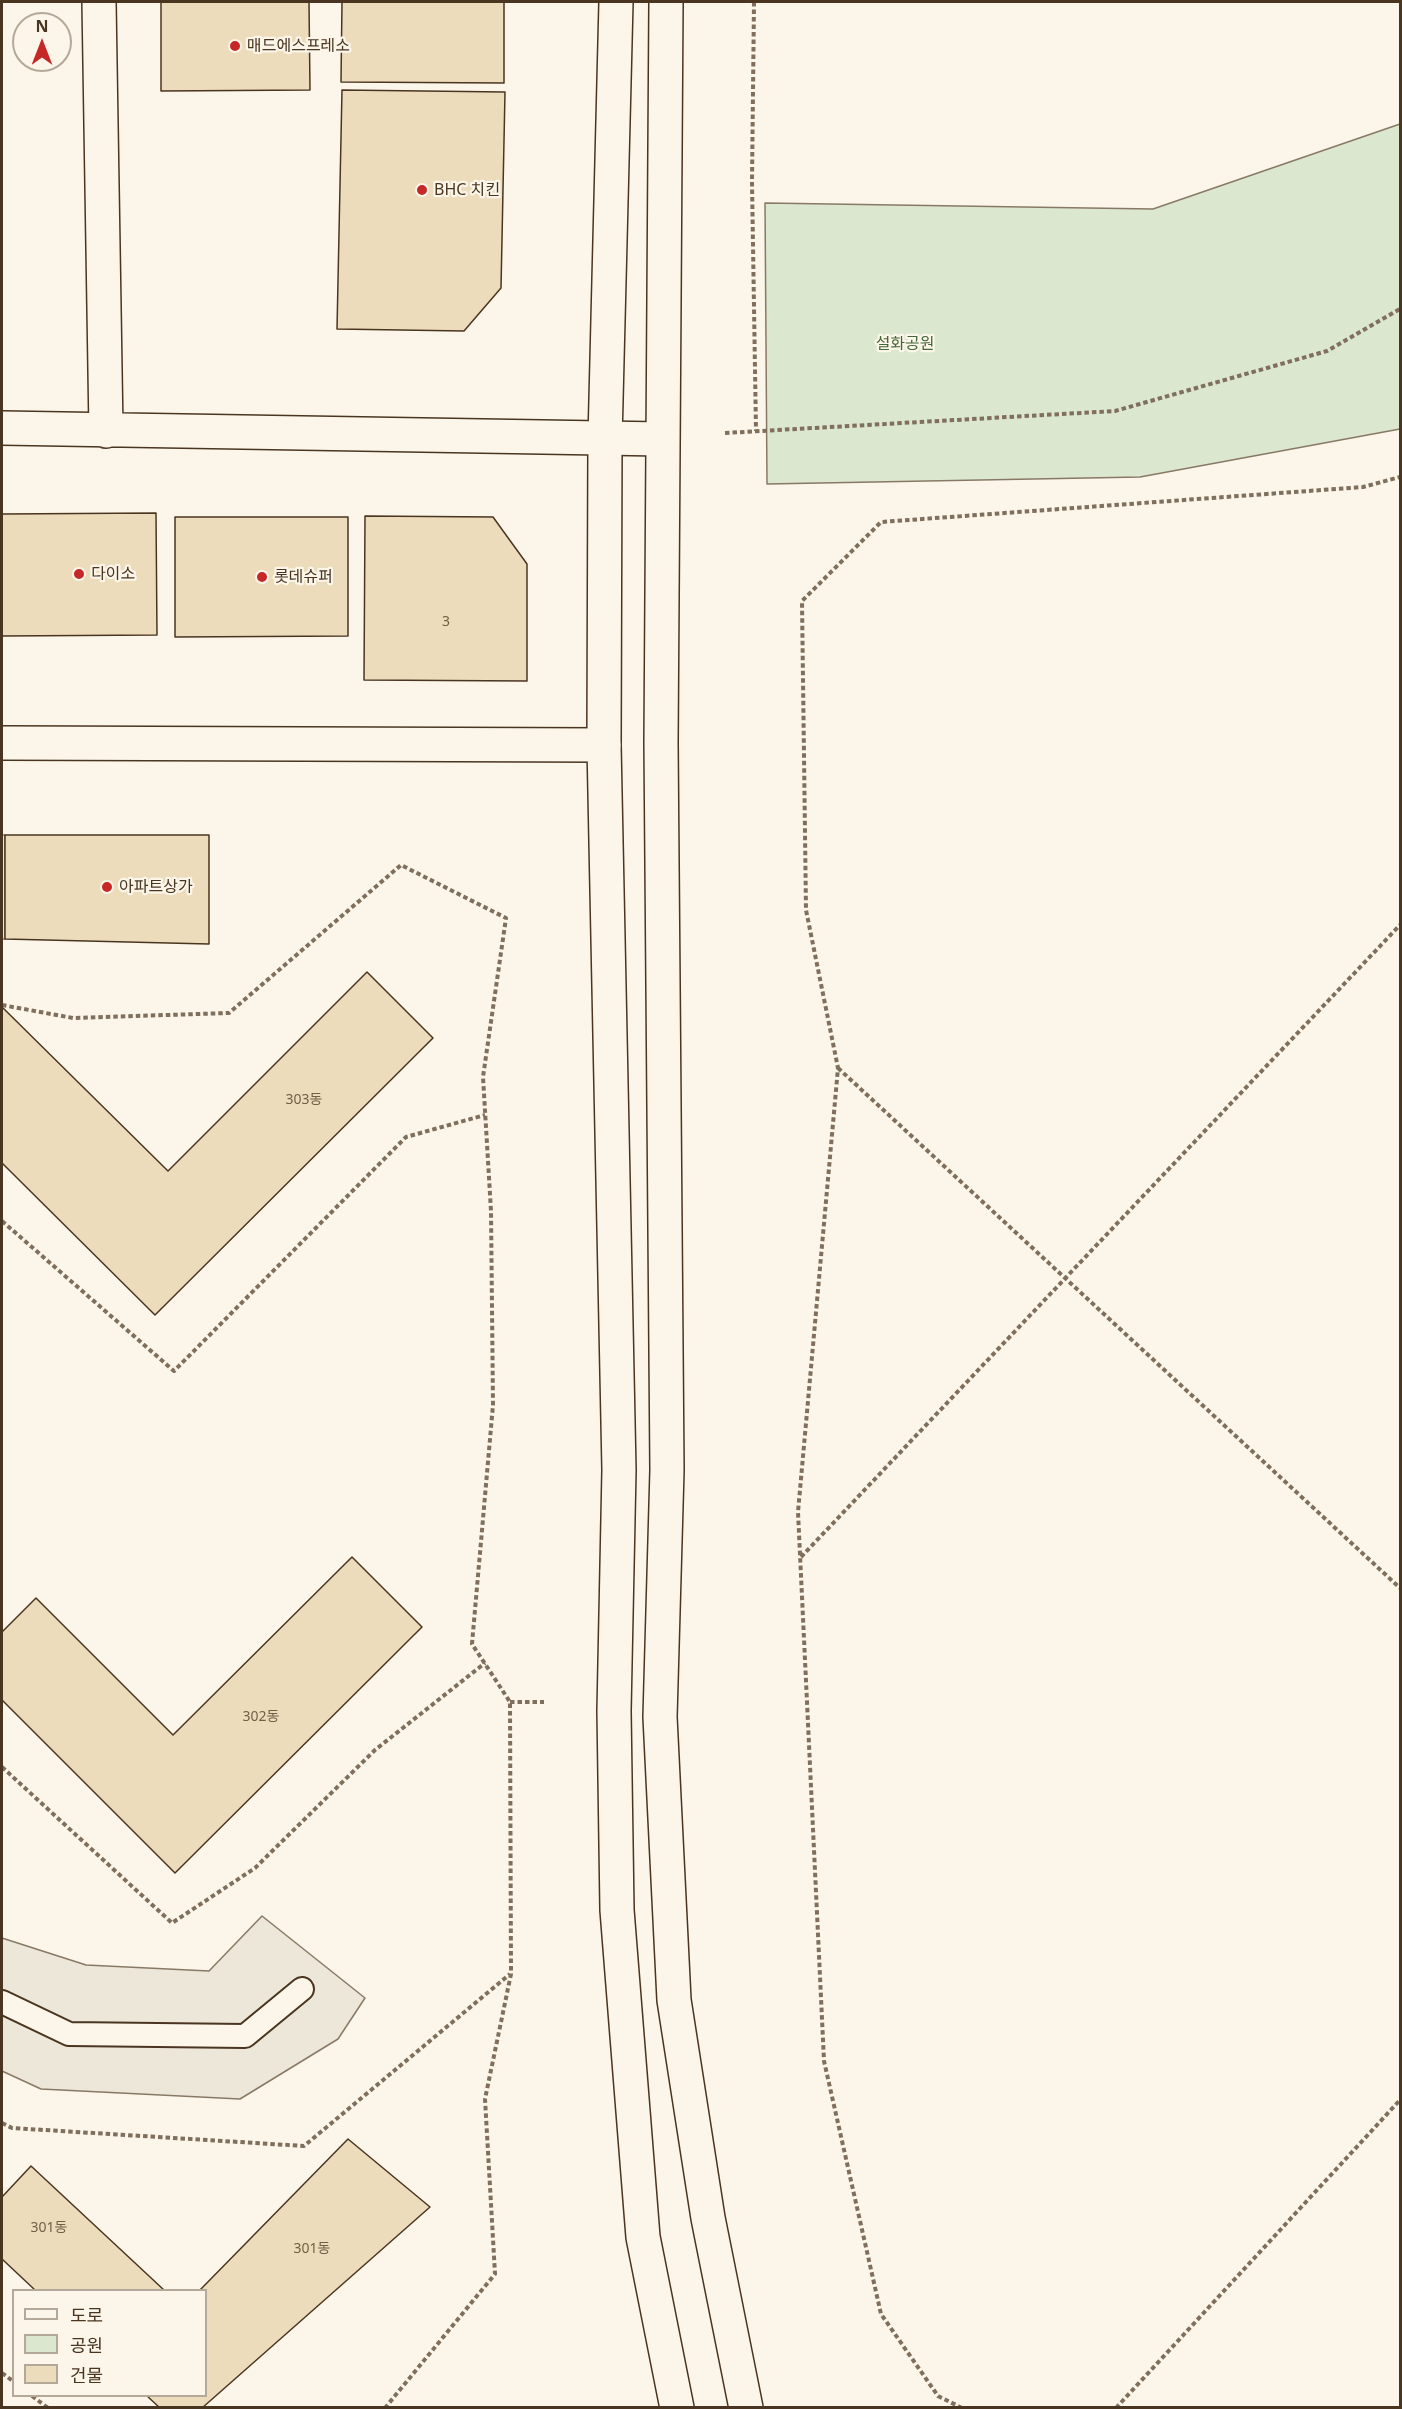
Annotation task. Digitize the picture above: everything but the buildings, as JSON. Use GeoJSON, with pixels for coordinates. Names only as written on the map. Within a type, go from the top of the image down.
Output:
{"type":"FeatureCollection","features":[{"type":"Feature","properties":{"kind":"street"},"geometry":{"type":"LineString","coordinates":[[99,2],[106,431]]}},
{"type":"Feature","properties":{"kind":"street"},"geometry":{"type":"LineString","coordinates":[[616,2],[605,439],[604,745],[619,1470],[614,1711],[617,1911],[643,2237],[676,2408]]}},
{"type":"Feature","properties":{"kind":"street"},"geometry":{"type":"LineString","coordinates":[[666,2],[662,754],[667,1470],[660,1717],[674,2000],[708,2218],[746,2408]]}},
{"type":"Feature","properties":{"kind":"street"},"geometry":{"type":"LineString","coordinates":[[2,428],[662,439]]}},
{"type":"Feature","properties":{"kind":"street"},"geometry":{"type":"LineString","coordinates":[[2,743],[604,745]]}},
{"type":"Feature","properties":{"kind":"lane"},"geometry":{"type":"LineString","coordinates":[[2,2002],[69,2034],[245,2036],[302,1989]]}},
{"type":"Feature","properties":{"kind":"path"},"geometry":{"type":"LineString","coordinates":[[754,2],[752,182],[756,431]]}},
{"type":"Feature","properties":{"kind":"path"},"geometry":{"type":"LineString","coordinates":[[725,433],[1116,411],[1327,351],[1401,309]]}},
{"type":"Feature","properties":{"kind":"path"},"geometry":{"type":"LineString","coordinates":[[962,2408],[938,2396],[881,2314],[824,2061],[798,1512],[838,1068],[806,910],[802,601],[881,522],[1363,488],[1401,477]]}},
{"type":"Feature","properties":{"kind":"path"},"geometry":{"type":"LineString","coordinates":[[2,1005],[72,1018],[229,1013],[400,865],[506,918],[483,1077],[491,1211],[493,1405],[472,1644],[510,1702],[511,1974],[484,2099],[495,2274],[385,2408]]}},
{"type":"Feature","properties":{"kind":"path"},"geometry":{"type":"LineString","coordinates":[[800,1558],[1401,925]]}},
{"type":"Feature","properties":{"kind":"path"},"geometry":{"type":"LineString","coordinates":[[838,1068],[1401,1588]]}},
{"type":"Feature","properties":{"kind":"path"},"geometry":{"type":"LineString","coordinates":[[2,1221],[174,1371],[406,1137],[485,1115]]}},
{"type":"Feature","properties":{"kind":"path"},"geometry":{"type":"LineString","coordinates":[[2,1767],[172,1923],[255,1868],[375,1750],[484,1663]]}},
{"type":"Feature","properties":{"kind":"path"},"geometry":{"type":"LineString","coordinates":[[510,1702],[543,1702]]}},
{"type":"Feature","properties":{"kind":"path"},"geometry":{"type":"LineString","coordinates":[[2,2123],[12,2128],[304,2146],[511,1974]]}},
{"type":"Feature","properties":{"kind":"path"},"geometry":{"type":"LineString","coordinates":[[1116,2408],[1401,2100]]}},
{"type":"Feature","properties":{"kind":"path"},"geometry":{"type":"LineString","coordinates":[[33,2397],[48,2408]]}},
{"type":"Feature","properties":{"kind":"green space","name":"설화공원"},"geometry":{"type":"Polygon","coordinates":[[[1400,124],[1400,429],[1140,477],[767,484],[765,203],[1153,209],[1400,124]]]}},
{"type":"Feature","properties":{"kind":"shaded area"},"geometry":{"type":"Polygon","coordinates":[[[2,835],[5,835],[5,939],[2,939],[2,835]]]}},
{"type":"Feature","properties":{"kind":"shaded area"},"geometry":{"type":"Polygon","coordinates":[[[262,1916],[365,1998],[338,2039],[240,2099],[41,2089],[2,2071],[2,1938],[86,1965],[209,1971],[262,1916]]]}},
{"type":"Feature","properties":{"kind":"place","name":"매드에스프레소"},"geometry":{"type":"Point","coordinates":[235,46]}},
{"type":"Feature","properties":{"kind":"place","name":"BHC 치킨"},"geometry":{"type":"Point","coordinates":[422,190]}},
{"type":"Feature","properties":{"kind":"place","name":"다이소"},"geometry":{"type":"Point","coordinates":[79,574]}},
{"type":"Feature","properties":{"kind":"place","name":"롯데슈퍼"},"geometry":{"type":"Point","coordinates":[262,577]}},
{"type":"Feature","properties":{"kind":"place","name":"아파트상가"},"geometry":{"type":"Point","coordinates":[107,887]}}]}
